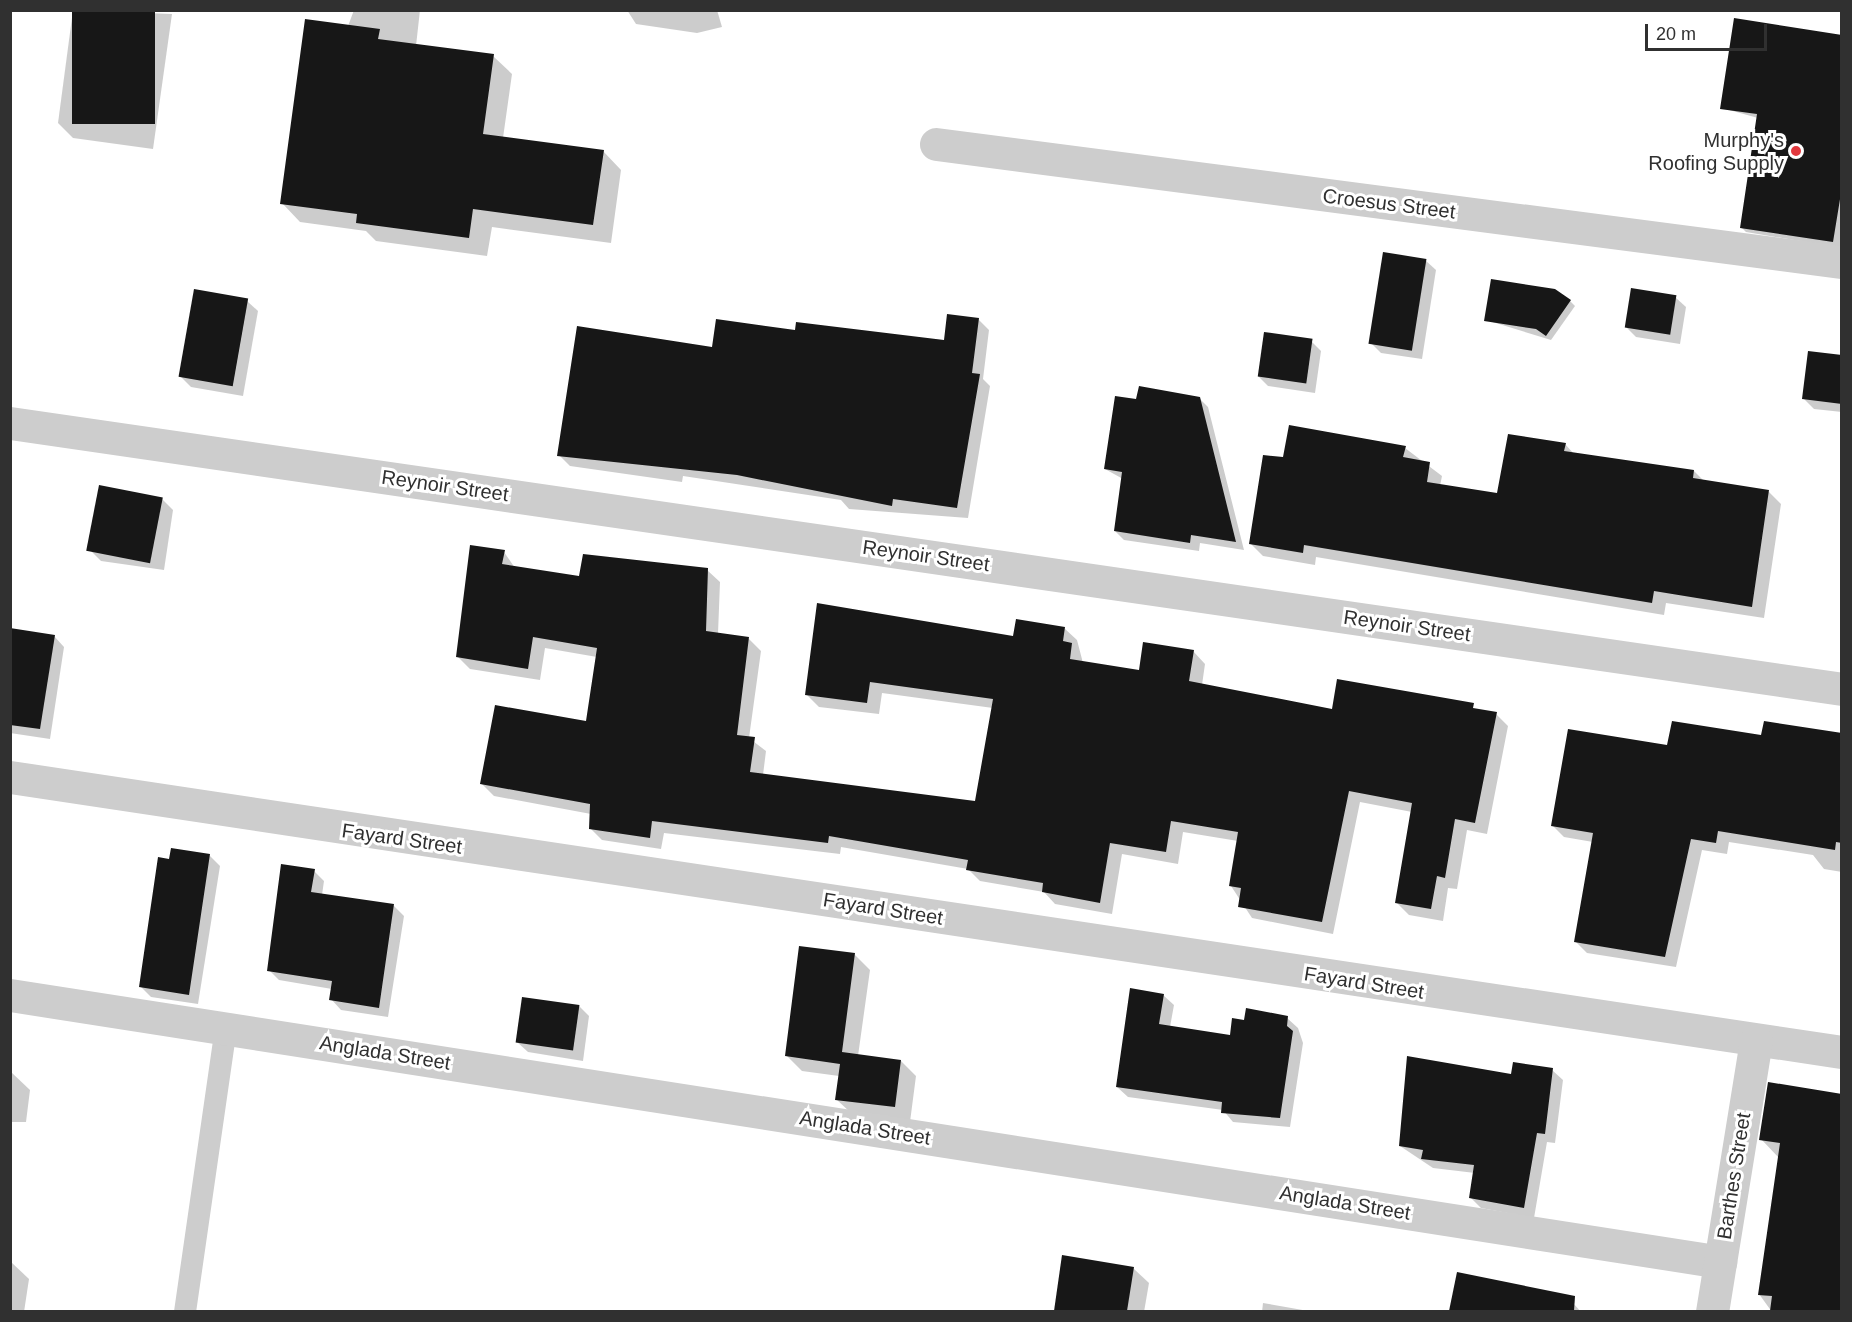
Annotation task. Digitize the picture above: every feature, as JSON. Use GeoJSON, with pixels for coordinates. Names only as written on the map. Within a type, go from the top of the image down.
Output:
{"type":"FeatureCollection","features":[{"type":"Feature","properties":{"kind":"street","name":"Croesus Street"},"geometry":{"type":"LineString","coordinates":[[936,144],[1842,262]]}},
{"type":"Feature","properties":{"kind":"street","name":"Reynoir Street"},"geometry":{"type":"LineString","coordinates":[[10,423],[1842,689]]}},
{"type":"Feature","properties":{"kind":"street","name":"Fayard Street"},"geometry":{"type":"LineString","coordinates":[[10,777],[1756,1041],[1842,1052]]}},
{"type":"Feature","properties":{"kind":"street","name":"Anglada Street"},"geometry":{"type":"LineString","coordinates":[[10,995],[1720,1262]]}},
{"type":"Feature","properties":{"kind":"street","name":"Barthes Street"},"geometry":{"type":"LineString","coordinates":[[1712,1311],[1756,1041]]}},
{"type":"Feature","properties":{"kind":"lane"},"geometry":{"type":"LineString","coordinates":[[185,1311],[226,1028]]}},
{"type":"Feature","properties":{"kind":"building"},"geometry":{"type":"Polygon","coordinates":[[[72,10],[155,10],[155,124],[72,124],[72,10]]]}},
{"type":"Feature","properties":{"kind":"building","name":"Murphy's Roofing Supply"},"geometry":{"type":"Polygon","coordinates":[[[1734,18],[1842,35],[1842,187],[1833,242],[1740,228],[1757,114],[1720,109],[1734,18]]]}},
{"type":"Feature","properties":{"kind":"building"},"geometry":{"type":"Polygon","coordinates":[[[305,19],[380,29],[378,39],[494,54],[483,134],[604,150],[593,225],[473,209],[469,238],[356,223],[357,214],[280,204],[305,19]]]}},
{"type":"Feature","properties":{"kind":"building"},"geometry":{"type":"Polygon","coordinates":[[[1383,252],[1426,259],[1412,351],[1368,344],[1383,252]]]}},
{"type":"Feature","properties":{"kind":"building"},"geometry":{"type":"Polygon","coordinates":[[[1491,279],[1555,289],[1571,300],[1546,336],[1536,329],[1484,321],[1491,279]]]}},
{"type":"Feature","properties":{"kind":"building"},"geometry":{"type":"Polygon","coordinates":[[[1631,288],[1676,295],[1670,335],[1625,328],[1631,288]]]}},
{"type":"Feature","properties":{"kind":"building"},"geometry":{"type":"Polygon","coordinates":[[[194,289],[248,299],[233,386],[179,377],[194,289]]]}},
{"type":"Feature","properties":{"kind":"building"},"geometry":{"type":"Polygon","coordinates":[[[947,314],[979,318],[972,373],[980,374],[957,508],[893,499],[892,506],[737,475],[557,456],[577,326],[712,347],[716,319],[795,330],[796,322],[944,340],[947,314]]]}},
{"type":"Feature","properties":{"kind":"building"},"geometry":{"type":"Polygon","coordinates":[[[1264,332],[1313,339],[1306,383],[1258,377],[1264,332]]]}},
{"type":"Feature","properties":{"kind":"building"},"geometry":{"type":"Polygon","coordinates":[[[1808,351],[1842,355],[1842,404],[1802,399],[1808,351]]]}},
{"type":"Feature","properties":{"kind":"building"},"geometry":{"type":"Polygon","coordinates":[[[1139,386],[1200,397],[1236,542],[1191,535],[1190,543],[1114,531],[1122,472],[1104,469],[1115,396],[1136,399],[1139,386]]]}},
{"type":"Feature","properties":{"kind":"building"},"geometry":{"type":"Polygon","coordinates":[[[1289,425],[1406,446],[1403,457],[1430,462],[1427,482],[1497,493],[1508,434],[1566,443],[1564,451],[1694,470],[1693,478],[1769,490],[1752,607],[1654,591],[1652,603],[1304,545],[1303,553],[1249,544],[1263,455],[1283,457],[1289,425]]]}},
{"type":"Feature","properties":{"kind":"building"},"geometry":{"type":"Polygon","coordinates":[[[99,485],[163,497],[150,563],[86,551],[99,485]]]}},
{"type":"Feature","properties":{"kind":"building"},"geometry":{"type":"Polygon","coordinates":[[[470,545],[505,550],[502,564],[579,576],[583,554],[708,568],[706,631],[749,637],[737,735],[755,737],[750,772],[975,801],[993,699],[870,682],[867,703],[805,695],[817,603],[1013,636],[1016,619],[1065,627],[1063,641],[1072,643],[1070,659],[1139,670],[1143,642],[1194,650],[1189,681],[1332,709],[1337,679],[1474,703],[1473,708],[1497,712],[1475,823],[1455,819],[1445,878],[1437,876],[1431,909],[1395,903],[1412,803],[1349,791],[1322,922],[1238,907],[1241,888],[1229,886],[1238,832],[1171,821],[1166,852],[1110,843],[1100,903],[1042,892],[1043,883],[966,870],[968,860],[829,836],[828,843],[652,821],[650,838],[589,829],[590,804],[480,784],[495,705],[586,721],[597,648],[533,637],[528,669],[456,657],[470,545]]]}},
{"type":"Feature","properties":{"kind":"building"},"geometry":{"type":"Polygon","coordinates":[[[10,628],[55,635],[40,729],[10,725],[10,628]]]}},
{"type":"Feature","properties":{"kind":"building"},"geometry":{"type":"Polygon","coordinates":[[[1672,721],[1761,735],[1764,721],[1842,733],[1842,843],[1836,842],[1835,850],[1718,831],[1716,843],[1691,839],[1665,957],[1574,942],[1593,833],[1551,826],[1568,729],[1667,745],[1672,721]]]}},
{"type":"Feature","properties":{"kind":"building"},"geometry":{"type":"Polygon","coordinates":[[[171,848],[210,854],[189,995],[139,987],[158,857],[169,859],[171,848]]]}},
{"type":"Feature","properties":{"kind":"building"},"geometry":{"type":"Polygon","coordinates":[[[281,864],[315,869],[311,892],[394,904],[379,1008],[329,1000],[332,981],[267,971],[281,864]]]}},
{"type":"Feature","properties":{"kind":"building"},"geometry":{"type":"Polygon","coordinates":[[[799,946],[855,953],[842,1052],[901,1060],[895,1107],[835,1100],[840,1064],[785,1056],[799,946]]]}},
{"type":"Feature","properties":{"kind":"building"},"geometry":{"type":"Polygon","coordinates":[[[1130,988],[1164,994],[1159,1024],[1230,1035],[1232,1018],[1244,1020],[1246,1008],[1288,1016],[1287,1026],[1293,1031],[1280,1118],[1221,1113],[1222,1102],[1116,1087],[1130,988]]]}},
{"type":"Feature","properties":{"kind":"building"},"geometry":{"type":"Polygon","coordinates":[[[522,997],[579,1005],[573,1051],[516,1043],[522,997]]]}},
{"type":"Feature","properties":{"kind":"building"},"geometry":{"type":"Polygon","coordinates":[[[1407,1056],[1511,1074],[1513,1062],[1553,1068],[1545,1134],[1537,1133],[1524,1208],[1469,1198],[1474,1165],[1421,1159],[1423,1150],[1399,1146],[1407,1056]]]}},
{"type":"Feature","properties":{"kind":"building"},"geometry":{"type":"Polygon","coordinates":[[[1768,1082],[1842,1094],[1842,1311],[1770,1311],[1772,1296],[1758,1295],[1780,1143],[1759,1140],[1768,1082]]]}},
{"type":"Feature","properties":{"kind":"building"},"geometry":{"type":"Polygon","coordinates":[[[1062,1255],[1134,1267],[1127,1311],[1054,1311],[1062,1255]]]}},
{"type":"Feature","properties":{"kind":"building"},"geometry":{"type":"Polygon","coordinates":[[[1457,1272],[1575,1296],[1574,1311],[1449,1311],[1457,1272]]]}},
{"type":"Feature","properties":{"kind":"place","name":"Murphy's Roofing Supply"},"geometry":{"type":"Point","coordinates":[1796,151]}}]}
